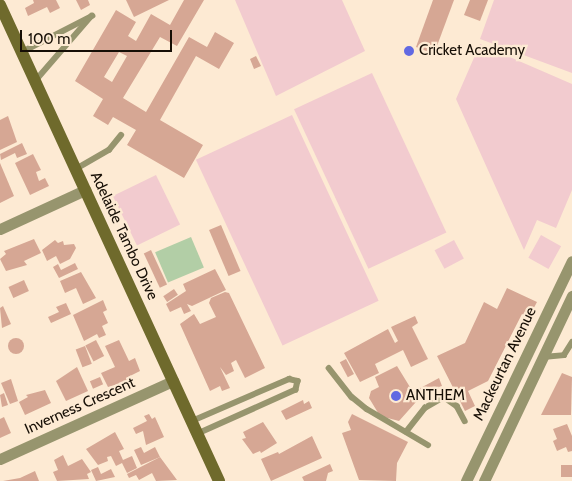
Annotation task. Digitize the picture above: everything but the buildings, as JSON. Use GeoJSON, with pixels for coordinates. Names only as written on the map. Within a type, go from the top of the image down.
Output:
{"type":"FeatureCollection","features":[{"type":"Feature","properties":{"kind":"street","name":"Adelaide Tambo Drive"},"geometry":{"type":"LineString","coordinates":[[0,5],[219,481]]}},
{"type":"Feature","properties":{"kind":"street"},"geometry":{"type":"LineString","coordinates":[[0,229],[85,190]]}},
{"type":"Feature","properties":{"kind":"street","name":"Mackeurtan Avenue"},"geometry":{"type":"LineString","coordinates":[[466,481],[572,261]]}},
{"type":"Feature","properties":{"kind":"street","name":"Mackeurtan Avenue"},"geometry":{"type":"LineString","coordinates":[[484,481],[571,300]]}},
{"type":"Feature","properties":{"kind":"street","name":"Inverness Crescent"},"geometry":{"type":"LineString","coordinates":[[0,459],[173,381]]}},
{"type":"Feature","properties":{"kind":"lane"},"geometry":{"type":"LineString","coordinates":[[22,52],[92,16],[36,82]]}},
{"type":"Feature","properties":{"kind":"lane"},"geometry":{"type":"LineString","coordinates":[[75,170],[109,150],[121,135]]}},
{"type":"Feature","properties":{"kind":"lane"},"geometry":{"type":"LineString","coordinates":[[543,357],[564,355],[572,342]]}},
{"type":"Feature","properties":{"kind":"lane"},"geometry":{"type":"LineString","coordinates":[[329,368],[352,397],[378,418],[428,445]]}},
{"type":"Feature","properties":{"kind":"lane"},"geometry":{"type":"LineString","coordinates":[[192,421],[289,379],[298,381],[299,386],[294,391],[198,434]]}},
{"type":"Feature","properties":{"kind":"lane"},"geometry":{"type":"LineString","coordinates":[[406,432],[425,408],[444,397],[457,406],[465,421]]}},
{"type":"Feature","properties":{"kind":"shaded area"},"geometry":{"type":"Polygon","coordinates":[[[235,0],[342,0],[365,51],[276,96],[235,0]]]}},
{"type":"Feature","properties":{"kind":"shaded area"},"geometry":{"type":"Polygon","coordinates":[[[494,0],[572,0],[572,73],[480,39],[494,0]]]}},
{"type":"Feature","properties":{"kind":"shaded area"},"geometry":{"type":"Polygon","coordinates":[[[480,44],[572,84],[572,190],[556,228],[537,220],[524,250],[456,99],[480,44]]]}},
{"type":"Feature","properties":{"kind":"shaded area"},"geometry":{"type":"Polygon","coordinates":[[[372,73],[446,233],[368,269],[294,109],[372,73]]]}},
{"type":"Feature","properties":{"kind":"shaded area"},"geometry":{"type":"Polygon","coordinates":[[[292,115],[379,301],[283,346],[196,160],[292,115]]]}},
{"type":"Feature","properties":{"kind":"shaded area"},"geometry":{"type":"Polygon","coordinates":[[[156,175],[180,224],[137,245],[113,196],[156,175]]]}},
{"type":"Feature","properties":{"kind":"shaded area"},"geometry":{"type":"Polygon","coordinates":[[[541,235],[561,246],[549,269],[528,258],[541,235]]]}},
{"type":"Feature","properties":{"kind":"shaded area"},"geometry":{"type":"Polygon","coordinates":[[[191,237],[204,267],[168,283],[155,252],[191,237]]]}},
{"type":"Feature","properties":{"kind":"shaded area"},"geometry":{"type":"Polygon","coordinates":[[[454,240],[464,259],[444,269],[435,250],[454,240]]]}},
{"type":"Feature","properties":{"kind":"place","name":"Cricket Academy"},"geometry":{"type":"Point","coordinates":[409,51]}},
{"type":"Feature","properties":{"kind":"place","name":"ANTHEM"},"geometry":{"type":"Point","coordinates":[396,396]}}]}
